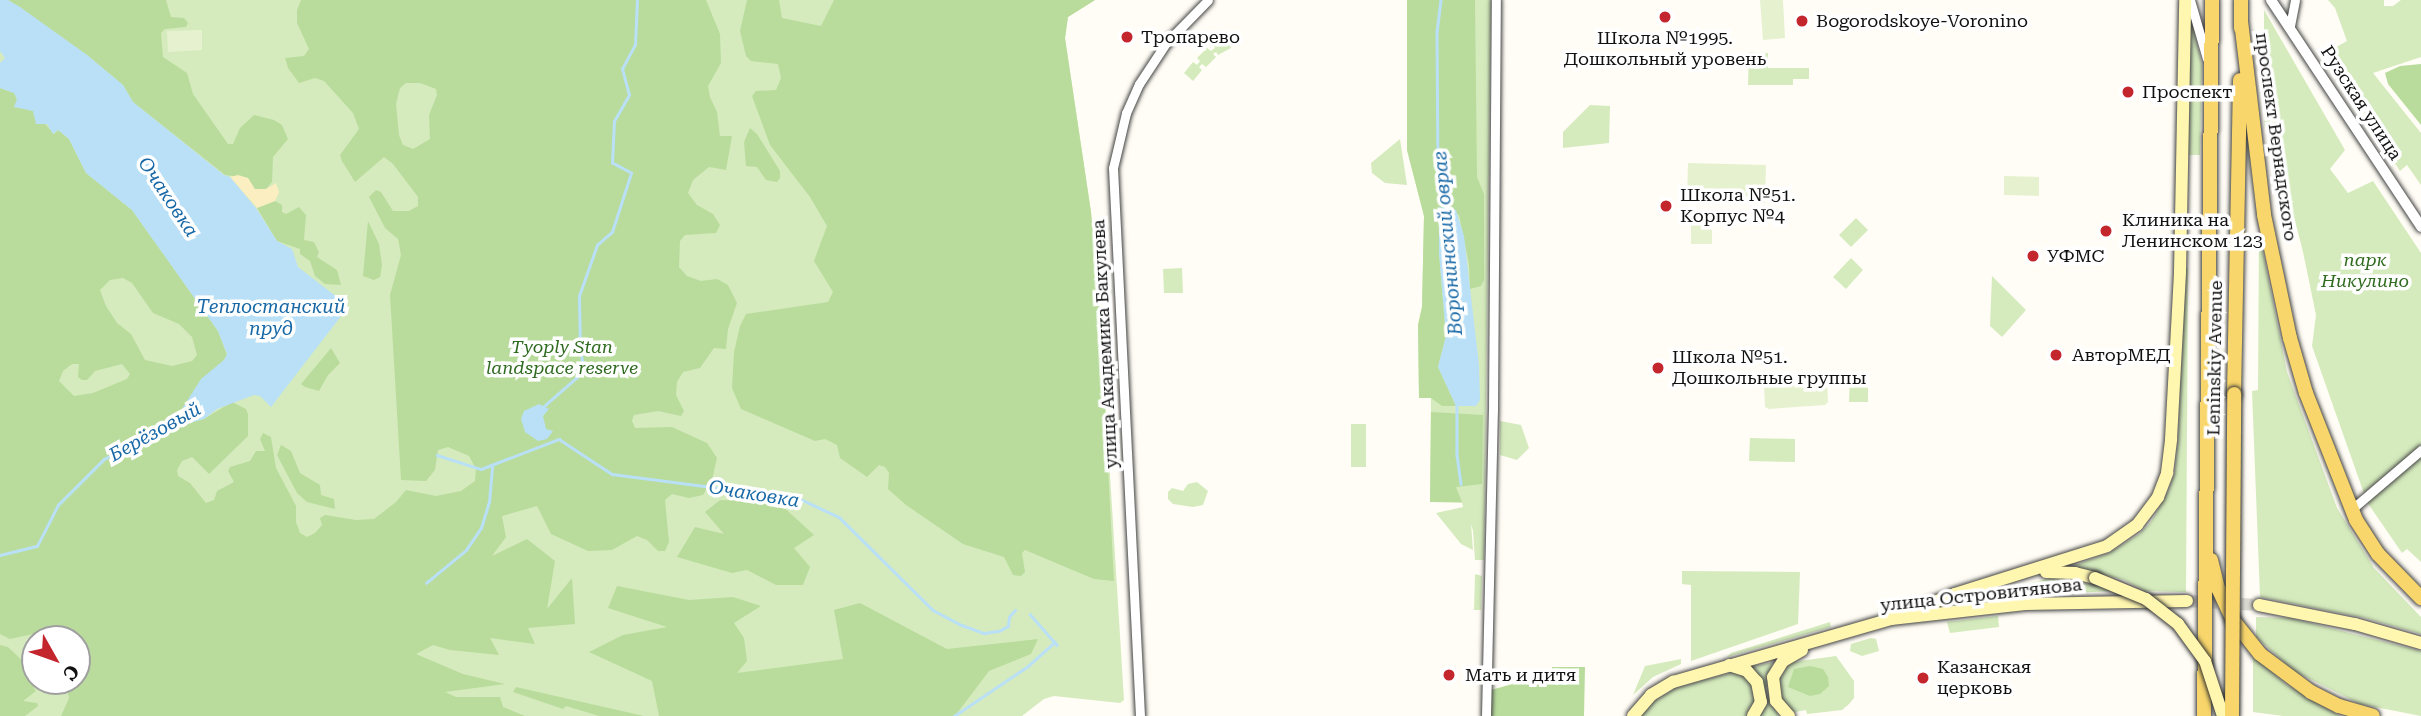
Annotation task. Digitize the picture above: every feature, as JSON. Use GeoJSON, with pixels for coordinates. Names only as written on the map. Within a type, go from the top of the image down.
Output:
{"type":"FeatureCollection","features":[{"type":"Feature","properties":{"kind":"main road"},"geometry":{"type":"LineString","coordinates":[[1891,619],[1955,594],[2018,577],[2094,551],[2127,534],[2151,507],[2167,473],[2180,272],[2187,0]]}},
{"type":"Feature","properties":{"kind":"main road","name":"Leninskiy Avenue"},"geometry":{"type":"LineString","coordinates":[[2204,716],[2212,0]]}},
{"type":"Feature","properties":{"kind":"main road","name":"Leninskiy Avenue"},"geometry":{"type":"LineString","coordinates":[[2232,716],[2234,394],[2242,0]]}},
{"type":"Feature","properties":{"kind":"main road","name":"проспект Вернадского"},"geometry":{"type":"LineString","coordinates":[[2241,21],[2259,184],[2290,338],[2306,393],[2352,509],[2378,554],[2421,598]]}},
{"type":"Feature","properties":{"kind":"main road"},"geometry":{"type":"LineString","coordinates":[[2205,534],[2224,603],[2250,644],[2279,670],[2311,692],[2339,706],[2373,716]]}},
{"type":"Feature","properties":{"kind":"main road"},"geometry":{"type":"LineString","coordinates":[[2018,577],[2052,571],[2095,578],[2147,599],[2178,624],[2205,661],[2223,716]]}},
{"type":"Feature","properties":{"kind":"main road","name":"улица Островитянова"},"geometry":{"type":"LineString","coordinates":[[1634,716],[1644,700],[1673,682],[1891,619],[2025,604],[2187,601]]}},
{"type":"Feature","properties":{"kind":"main road"},"geometry":{"type":"LineString","coordinates":[[2259,605],[2355,624],[2421,643]]}},
{"type":"Feature","properties":{"kind":"main road"},"geometry":{"type":"LineString","coordinates":[[1789,716],[1776,701],[1773,677],[1783,661],[1817,642]]}},
{"type":"Feature","properties":{"kind":"main road"},"geometry":{"type":"LineString","coordinates":[[1729,665],[1747,671],[1757,682],[1761,702],[1753,716]]}},
{"type":"Feature","properties":{"kind":"street","name":"улица Академика Бакулева"},"geometry":{"type":"LineString","coordinates":[[1140,716],[1113,167],[1126,113],[1139,84],[1166,43],[1208,0]]}},
{"type":"Feature","properties":{"kind":"street"},"geometry":{"type":"LineString","coordinates":[[1486,716],[1493,410],[1496,0]]}},
{"type":"Feature","properties":{"kind":"street"},"geometry":{"type":"LineString","coordinates":[[2187,0],[2211,73]]}},
{"type":"Feature","properties":{"kind":"street","name":"Рузская улица"},"geometry":{"type":"LineString","coordinates":[[2271,0],[2421,227]]}},
{"type":"Feature","properties":{"kind":"street"},"geometry":{"type":"LineString","coordinates":[[2290,26],[2295,0]]}},
{"type":"Feature","properties":{"kind":"street"},"geometry":{"type":"LineString","coordinates":[[2352,509],[2421,450]]}},
{"type":"Feature","properties":{"kind":"green space","name":"Tyoply Stan landspace reserve"},"geometry":{"type":"Polygon","coordinates":[[[0,0],[1095,0],[1068,17],[1065,38],[1091,212],[1124,700],[1120,703],[1054,696],[1044,699],[1022,716],[0,716],[0,0]]]}},
{"type":"Feature","properties":{"kind":"green space"},"geometry":{"type":"Polygon","coordinates":[[[8,0],[166,0],[171,17],[184,18],[188,23],[186,27],[165,29],[161,33],[163,57],[187,73],[193,94],[228,144],[233,144],[240,128],[254,115],[282,125],[288,139],[273,157],[272,182],[266,189],[254,189],[248,178],[225,175],[133,102],[123,85],[87,55],[8,0]]]}},
{"type":"Feature","properties":{"kind":"green space"},"geometry":{"type":"Polygon","coordinates":[[[301,0],[706,0],[720,34],[721,63],[708,86],[710,97],[717,112],[720,136],[732,136],[726,170],[709,167],[693,180],[688,193],[697,205],[713,214],[720,225],[716,233],[685,235],[680,241],[679,267],[687,276],[701,281],[717,279],[728,285],[737,303],[728,329],[726,349],[714,348],[700,368],[683,372],[677,382],[676,395],[684,411],[681,416],[658,411],[634,415],[632,421],[635,428],[672,427],[707,443],[717,458],[712,480],[703,495],[689,498],[672,494],[665,500],[669,542],[665,551],[658,551],[647,540],[637,536],[612,550],[588,551],[551,534],[537,506],[502,516],[506,537],[492,556],[527,539],[555,561],[547,609],[572,578],[575,624],[528,628],[535,644],[490,638],[499,655],[450,650],[433,645],[416,654],[463,674],[505,684],[445,692],[456,697],[500,697],[503,707],[525,716],[61,716],[68,695],[91,695],[91,625],[21,625],[21,637],[10,639],[0,634],[0,88],[14,93],[17,99],[15,107],[33,110],[54,134],[58,130],[69,139],[86,173],[132,210],[218,331],[227,355],[175,420],[179,426],[204,419],[232,402],[246,409],[248,436],[209,474],[192,457],[182,461],[177,470],[178,476],[190,483],[206,503],[214,500],[217,491],[234,482],[228,471],[230,467],[250,461],[256,451],[265,451],[260,439],[263,433],[271,437],[276,468],[296,506],[296,522],[300,533],[307,537],[322,525],[320,518],[325,515],[356,520],[374,519],[396,502],[406,490],[436,496],[461,491],[475,481],[476,469],[469,456],[448,447],[438,450],[435,470],[426,481],[401,480],[390,295],[401,255],[398,239],[385,228],[369,197],[376,190],[381,192],[393,211],[409,211],[418,206],[418,197],[393,164],[384,157],[355,182],[340,155],[359,129],[353,113],[324,81],[315,78],[299,83],[288,68],[285,58],[304,56],[309,49],[297,23],[297,10],[301,0]],[[406,83],[400,88],[396,104],[399,135],[403,145],[413,149],[430,139],[429,115],[437,95],[436,89],[420,83],[406,83]],[[123,278],[110,280],[100,290],[106,306],[117,323],[131,334],[145,360],[172,366],[192,361],[197,355],[192,337],[179,324],[153,313],[132,283],[123,278]],[[72,364],[63,371],[59,381],[74,396],[93,393],[127,379],[130,374],[122,364],[95,371],[87,380],[82,380],[78,377],[79,364],[72,364]]]}},
{"type":"Feature","properties":{"kind":"green space"},"geometry":{"type":"Polygon","coordinates":[[[747,0],[779,0],[782,18],[821,26],[834,0],[1095,0],[1068,17],[1065,38],[1091,212],[1100,314],[1114,581],[1094,579],[1025,550],[1022,553],[1025,572],[1021,576],[1013,575],[1004,557],[963,544],[906,505],[888,489],[889,473],[885,467],[879,465],[867,477],[840,458],[837,445],[825,439],[815,441],[741,409],[732,388],[734,352],[740,326],[746,314],[828,302],[833,292],[814,261],[827,226],[810,197],[770,145],[752,96],[756,91],[776,90],[781,78],[778,64],[751,61],[746,56],[740,31],[747,0]]]}},
{"type":"Feature","properties":{"kind":"green space"},"geometry":{"type":"Polygon","coordinates":[[[1407,0],[1491,0],[1484,560],[1475,560],[1471,524],[1473,550],[1461,544],[1436,513],[1463,507],[1462,503],[1430,502],[1431,398],[1419,398],[1418,325],[1422,307],[1424,216],[1407,150],[1407,0]]]}},
{"type":"Feature","properties":{"kind":"green space"},"geometry":{"type":"Polygon","coordinates":[[[1407,0],[1475,0],[1477,177],[1484,194],[1484,280],[1481,286],[1470,289],[1469,264],[1459,215],[1439,208],[1439,253],[1446,336],[1438,367],[1456,406],[1442,406],[1431,398],[1419,398],[1418,325],[1422,307],[1424,216],[1407,150],[1407,0]]]}},
{"type":"Feature","properties":{"kind":"green space"},"geometry":{"type":"Polygon","coordinates":[[[1760,0],[1783,0],[1785,38],[1763,40],[1760,0]]]}},
{"type":"Feature","properties":{"kind":"green space"},"geometry":{"type":"Polygon","coordinates":[[[2328,0],[2384,0],[2384,6],[2393,6],[2401,0],[2421,0],[2421,57],[2373,73],[2421,133],[2421,185],[2407,165],[2400,171],[2322,55],[2347,41],[2335,8],[2328,0]]]}},
{"type":"Feature","properties":{"kind":"green space"},"geometry":{"type":"Polygon","coordinates":[[[2189,10],[2202,65],[2200,155],[2186,155],[2189,10]]]}},
{"type":"Feature","properties":{"kind":"green space","name":"парк Никулино"},"geometry":{"type":"Polygon","coordinates":[[[2264,10],[2345,150],[2330,169],[2348,193],[2373,181],[2421,253],[2421,562],[2407,549],[2402,553],[2367,502],[2312,346],[2316,315],[2303,252],[2275,143],[2264,125],[2264,10]]]}},
{"type":"Feature","properties":{"kind":"green space"},"geometry":{"type":"Polygon","coordinates":[[[202,30],[202,50],[168,52],[167,31],[202,30]]]}},
{"type":"Feature","properties":{"kind":"green space"},"geometry":{"type":"Polygon","coordinates":[[[1225,37],[1231,48],[1218,55],[1216,52],[1213,54],[1216,57],[1206,67],[1202,64],[1199,67],[1202,70],[1193,81],[1184,73],[1193,62],[1197,65],[1200,61],[1197,58],[1207,48],[1211,51],[1215,48],[1212,44],[1225,37]]]}},
{"type":"Feature","properties":{"kind":"green space"},"geometry":{"type":"Polygon","coordinates":[[[1749,52],[1768,53],[1768,68],[1809,68],[1809,79],[1793,79],[1793,85],[1748,85],[1749,52]]]}},
{"type":"Feature","properties":{"kind":"green space"},"geometry":{"type":"Polygon","coordinates":[[[2421,64],[2421,125],[2388,84],[2385,73],[2400,66],[2421,64]]]}},
{"type":"Feature","properties":{"kind":"green space"},"geometry":{"type":"Polygon","coordinates":[[[1590,105],[1610,106],[1609,143],[1563,148],[1563,132],[1590,105]]]}},
{"type":"Feature","properties":{"kind":"green space"},"geometry":{"type":"Polygon","coordinates":[[[750,128],[757,134],[780,171],[777,182],[766,180],[757,167],[746,166],[744,142],[750,128]]]}},
{"type":"Feature","properties":{"kind":"green space"},"geometry":{"type":"Polygon","coordinates":[[[1400,139],[1407,185],[1385,183],[1372,173],[1371,163],[1400,139]]]}},
{"type":"Feature","properties":{"kind":"green space"},"geometry":{"type":"Polygon","coordinates":[[[1688,163],[1766,165],[1765,203],[1687,201],[1688,163]]]}},
{"type":"Feature","properties":{"kind":"green space"},"geometry":{"type":"Polygon","coordinates":[[[2004,176],[2039,177],[2039,196],[2004,195],[2004,176]]]}},
{"type":"Feature","properties":{"kind":"green space"},"geometry":{"type":"Polygon","coordinates":[[[275,201],[282,205],[282,212],[286,214],[299,207],[306,215],[304,240],[314,242],[319,252],[317,257],[337,270],[341,285],[325,284],[315,276],[310,261],[300,254],[300,249],[277,241],[257,208],[275,201]]]}},
{"type":"Feature","properties":{"kind":"green space"},"geometry":{"type":"Polygon","coordinates":[[[1691,210],[1712,211],[1712,244],[1691,244],[1691,210]]]}},
{"type":"Feature","properties":{"kind":"green space"},"geometry":{"type":"Polygon","coordinates":[[[1856,218],[1868,230],[1851,247],[1839,235],[1856,218]]]}},
{"type":"Feature","properties":{"kind":"green space"},"geometry":{"type":"Polygon","coordinates":[[[368,221],[379,244],[382,265],[380,277],[374,280],[363,276],[368,221]]]}},
{"type":"Feature","properties":{"kind":"green space"},"geometry":{"type":"Polygon","coordinates":[[[2259,232],[2287,372],[2337,508],[2374,568],[2421,617],[2421,634],[2365,618],[2260,597],[2252,391],[2258,390],[2259,232]]]}},
{"type":"Feature","properties":{"kind":"green space"},"geometry":{"type":"Polygon","coordinates":[[[1851,258],[1863,270],[1846,289],[1833,277],[1851,258]]]}},
{"type":"Feature","properties":{"kind":"green space"},"geometry":{"type":"Polygon","coordinates":[[[1182,268],[1183,293],[1164,293],[1163,269],[1182,268]]]}},
{"type":"Feature","properties":{"kind":"green space"},"geometry":{"type":"Polygon","coordinates":[[[2185,268],[2188,268],[2186,592],[2145,591],[2124,580],[2072,566],[2109,553],[2139,534],[2151,522],[2169,489],[2175,471],[2178,439],[2185,268]]]}},
{"type":"Feature","properties":{"kind":"green space"},"geometry":{"type":"Polygon","coordinates":[[[1992,276],[2026,310],[2002,337],[1990,326],[1992,276]]]}},
{"type":"Feature","properties":{"kind":"green space"},"geometry":{"type":"Polygon","coordinates":[[[331,348],[340,363],[328,375],[319,391],[305,387],[301,384],[331,348]]]}},
{"type":"Feature","properties":{"kind":"green space"},"geometry":{"type":"Polygon","coordinates":[[[1850,374],[1868,374],[1868,402],[1849,402],[1850,374]]]}},
{"type":"Feature","properties":{"kind":"green space"},"geometry":{"type":"Polygon","coordinates":[[[1823,378],[1827,380],[1828,402],[1825,405],[1769,409],[1765,407],[1764,386],[1767,382],[1823,378]]]}},
{"type":"Feature","properties":{"kind":"green space"},"geometry":{"type":"Polygon","coordinates":[[[1431,412],[1483,415],[1482,484],[1456,487],[1462,502],[1430,502],[1431,412]]]}},
{"type":"Feature","properties":{"kind":"green space"},"geometry":{"type":"Polygon","coordinates":[[[1500,421],[1521,425],[1529,448],[1517,460],[1500,455],[1500,421]]]}},
{"type":"Feature","properties":{"kind":"green space"},"geometry":{"type":"Polygon","coordinates":[[[1351,424],[1366,424],[1366,467],[1351,467],[1351,424]]]}},
{"type":"Feature","properties":{"kind":"green space"},"geometry":{"type":"Polygon","coordinates":[[[1750,438],[1795,439],[1795,462],[1749,461],[1750,438]]]}},
{"type":"Feature","properties":{"kind":"green space"},"geometry":{"type":"Polygon","coordinates":[[[281,445],[291,451],[300,473],[320,485],[321,495],[334,499],[335,509],[307,502],[297,493],[277,455],[281,445]]]}},
{"type":"Feature","properties":{"kind":"green space"},"geometry":{"type":"Polygon","coordinates":[[[1197,482],[1208,491],[1203,505],[1193,507],[1173,504],[1168,499],[1168,492],[1172,488],[1183,491],[1188,484],[1197,482]]]}},
{"type":"Feature","properties":{"kind":"green space"},"geometry":{"type":"Polygon","coordinates":[[[720,500],[778,502],[814,535],[794,548],[810,567],[803,585],[776,585],[747,570],[732,573],[677,557],[695,527],[724,534],[705,512],[720,500]]]}},
{"type":"Feature","properties":{"kind":"green space"},"geometry":{"type":"Polygon","coordinates":[[[1682,571],[1800,572],[1798,624],[1691,661],[1691,585],[1682,584],[1682,571]]]}},
{"type":"Feature","properties":{"kind":"green space"},"geometry":{"type":"Polygon","coordinates":[[[1475,574],[1482,576],[1481,610],[1474,610],[1475,574]]]}},
{"type":"Feature","properties":{"kind":"green space"},"geometry":{"type":"Polygon","coordinates":[[[2050,578],[2071,579],[2114,591],[2024,595],[1938,607],[2050,578]]]}},
{"type":"Feature","properties":{"kind":"green space"},"geometry":{"type":"Polygon","coordinates":[[[617,586],[689,600],[733,597],[761,606],[734,623],[744,638],[747,661],[737,673],[843,659],[834,610],[860,603],[947,649],[1038,639],[1031,654],[989,671],[955,716],[659,716],[652,681],[589,652],[623,635],[667,627],[608,608],[617,586]]]}},
{"type":"Feature","properties":{"kind":"green space"},"geometry":{"type":"Polygon","coordinates":[[[1998,616],[1999,627],[1950,633],[1947,622],[1998,616]]]}},
{"type":"Feature","properties":{"kind":"green space"},"geometry":{"type":"Polygon","coordinates":[[[2256,617],[2290,618],[2421,651],[2421,716],[2360,704],[2294,671],[2256,637],[2256,617]]]}},
{"type":"Feature","properties":{"kind":"green space"},"geometry":{"type":"Polygon","coordinates":[[[1830,622],[1831,627],[1727,657],[1731,653],[1830,622]]]}},
{"type":"Feature","properties":{"kind":"green space"},"geometry":{"type":"Polygon","coordinates":[[[1876,639],[1879,651],[1862,656],[1850,651],[1851,644],[1876,639]]]}},
{"type":"Feature","properties":{"kind":"green space"},"geometry":{"type":"Polygon","coordinates":[[[0,645],[8,647],[21,659],[21,695],[31,695],[23,701],[37,703],[38,706],[25,716],[0,716],[0,645]]]}},
{"type":"Feature","properties":{"kind":"green space"},"geometry":{"type":"Polygon","coordinates":[[[1836,656],[1854,681],[1854,698],[1842,710],[1807,714],[1806,710],[1795,712],[1781,700],[1778,683],[1786,667],[1793,662],[1836,656]]]}},
{"type":"Feature","properties":{"kind":"green space"},"geometry":{"type":"Polygon","coordinates":[[[2253,656],[2287,685],[2340,716],[2283,716],[2253,712],[2253,656]]]}},
{"type":"Feature","properties":{"kind":"green space"},"geometry":{"type":"Polygon","coordinates":[[[1681,659],[1681,664],[1653,677],[1633,695],[1645,666],[1681,659]]]}},
{"type":"Feature","properties":{"kind":"green space"},"geometry":{"type":"Polygon","coordinates":[[[1773,662],[1766,688],[1767,697],[1779,716],[1759,716],[1751,667],[1773,662]]]}},
{"type":"Feature","properties":{"kind":"green space"},"geometry":{"type":"Polygon","coordinates":[[[1810,666],[1823,669],[1829,686],[1820,694],[1810,696],[1788,687],[1794,669],[1810,666]]]}},
{"type":"Feature","properties":{"kind":"green space"},"geometry":{"type":"Polygon","coordinates":[[[1552,667],[1585,667],[1584,716],[1491,716],[1491,690],[1552,673],[1552,667]]]}},
{"type":"Feature","properties":{"kind":"green space"},"geometry":{"type":"Polygon","coordinates":[[[1733,672],[1749,677],[1757,696],[1747,716],[1641,716],[1650,704],[1675,688],[1733,672]]]}},
{"type":"Feature","properties":{"kind":"green space"},"geometry":{"type":"Polygon","coordinates":[[[516,687],[644,716],[599,716],[566,706],[563,709],[513,692],[516,687]]]}},
{"type":"Feature","properties":{"kind":"sand"},"geometry":{"type":"Polygon","coordinates":[[[238,175],[248,178],[255,189],[266,189],[276,183],[279,192],[275,201],[257,208],[230,177],[238,175]]]}},
{"type":"Feature","properties":{"kind":"water","name":"Теплостанский пруд"},"geometry":{"type":"Polygon","coordinates":[[[0,0],[8,0],[20,7],[87,55],[123,85],[133,102],[230,177],[256,208],[277,241],[292,249],[298,267],[346,304],[345,311],[271,407],[260,396],[254,395],[217,409],[204,419],[179,426],[175,420],[201,379],[224,360],[227,354],[218,331],[132,210],[86,173],[69,139],[58,130],[53,134],[47,124],[36,124],[33,111],[14,107],[17,99],[14,93],[0,88],[0,63],[5,58],[0,51],[0,0]]]}},
{"type":"Feature","properties":{"kind":"water"},"geometry":{"type":"Polygon","coordinates":[[[1439,207],[1456,210],[1464,236],[1479,365],[1480,400],[1476,406],[1456,406],[1438,367],[1446,336],[1439,253],[1439,207]]]}},
{"type":"Feature","properties":{"kind":"water"},"geometry":{"type":"Polygon","coordinates":[[[539,404],[549,409],[543,416],[546,429],[553,431],[547,439],[538,441],[525,432],[521,419],[524,411],[539,404]]]}},
{"type":"Feature","properties":{"kind":"waterway"},"geometry":{"type":"LineString","coordinates":[[543,407],[584,371],[580,350],[579,296],[597,245],[612,232],[631,173],[612,163],[614,121],[629,95],[622,69],[635,45],[637,0]]}},
{"type":"Feature","properties":{"kind":"waterway","name":"Воронинский овраг"},"geometry":{"type":"LineString","coordinates":[[1441,0],[1437,31],[1438,161],[1446,209]]}},
{"type":"Feature","properties":{"kind":"waterway","name":"Воронинский овраг"},"geometry":{"type":"LineString","coordinates":[[1457,403],[1457,455],[1461,484]]}},
{"type":"Feature","properties":{"kind":"waterway","name":"Берёзовый"},"geometry":{"type":"LineString","coordinates":[[0,555],[37,546],[58,505],[104,459],[176,422]]}},
{"type":"Feature","properties":{"kind":"waterway","name":"Очаковка"},"geometry":{"type":"LineString","coordinates":[[437,455],[481,469],[559,439],[612,474],[798,498],[839,517],[933,610],[959,624],[984,633],[999,631],[1008,626],[1009,617],[1015,610]]}},
{"type":"Feature","properties":{"kind":"waterway"},"geometry":{"type":"LineString","coordinates":[[426,583],[466,550],[481,528],[489,502],[492,465]]}},
{"type":"Feature","properties":{"kind":"waterway","name":"Очаковка"},"geometry":{"type":"LineString","coordinates":[[1030,614],[1057,645]]}},
{"type":"Feature","properties":{"kind":"waterway"},"geometry":{"type":"LineString","coordinates":[[954,716],[1028,666],[1055,642]]}},
{"type":"Feature","properties":{"kind":"tunnel"},"geometry":{"type":"LineString","coordinates":[[2187,601],[2259,605]]}},
{"type":"Feature","properties":{"kind":"place","name":"Школа №1995. Дошкольный уровень"},"geometry":{"type":"Point","coordinates":[1665,17]}},
{"type":"Feature","properties":{"kind":"place","name":"Bogorodskoye-Voronino"},"geometry":{"type":"Point","coordinates":[1802,21]}},
{"type":"Feature","properties":{"kind":"place","name":"Тропарево"},"geometry":{"type":"Point","coordinates":[1127,37]}},
{"type":"Feature","properties":{"kind":"place","name":"Проспект"},"geometry":{"type":"Point","coordinates":[2128,92]}},
{"type":"Feature","properties":{"kind":"place","name":"Школа №51. Корпус №4"},"geometry":{"type":"Point","coordinates":[1666,206]}},
{"type":"Feature","properties":{"kind":"place","name":"Клиника на Ленинском 123"},"geometry":{"type":"Point","coordinates":[2106,231]}},
{"type":"Feature","properties":{"kind":"place","name":"УФМС"},"geometry":{"type":"Point","coordinates":[2033,256]}},
{"type":"Feature","properties":{"kind":"place","name":"АвторМЕД"},"geometry":{"type":"Point","coordinates":[2056,355]}},
{"type":"Feature","properties":{"kind":"place","name":"Школа №51. Дошкольные группы"},"geometry":{"type":"Point","coordinates":[1658,368]}},
{"type":"Feature","properties":{"kind":"place","name":"Мать и дитя"},"geometry":{"type":"Point","coordinates":[1449,675]}},
{"type":"Feature","properties":{"kind":"place","name":"Казанская церковь"},"geometry":{"type":"Point","coordinates":[1923,678]}}]}
